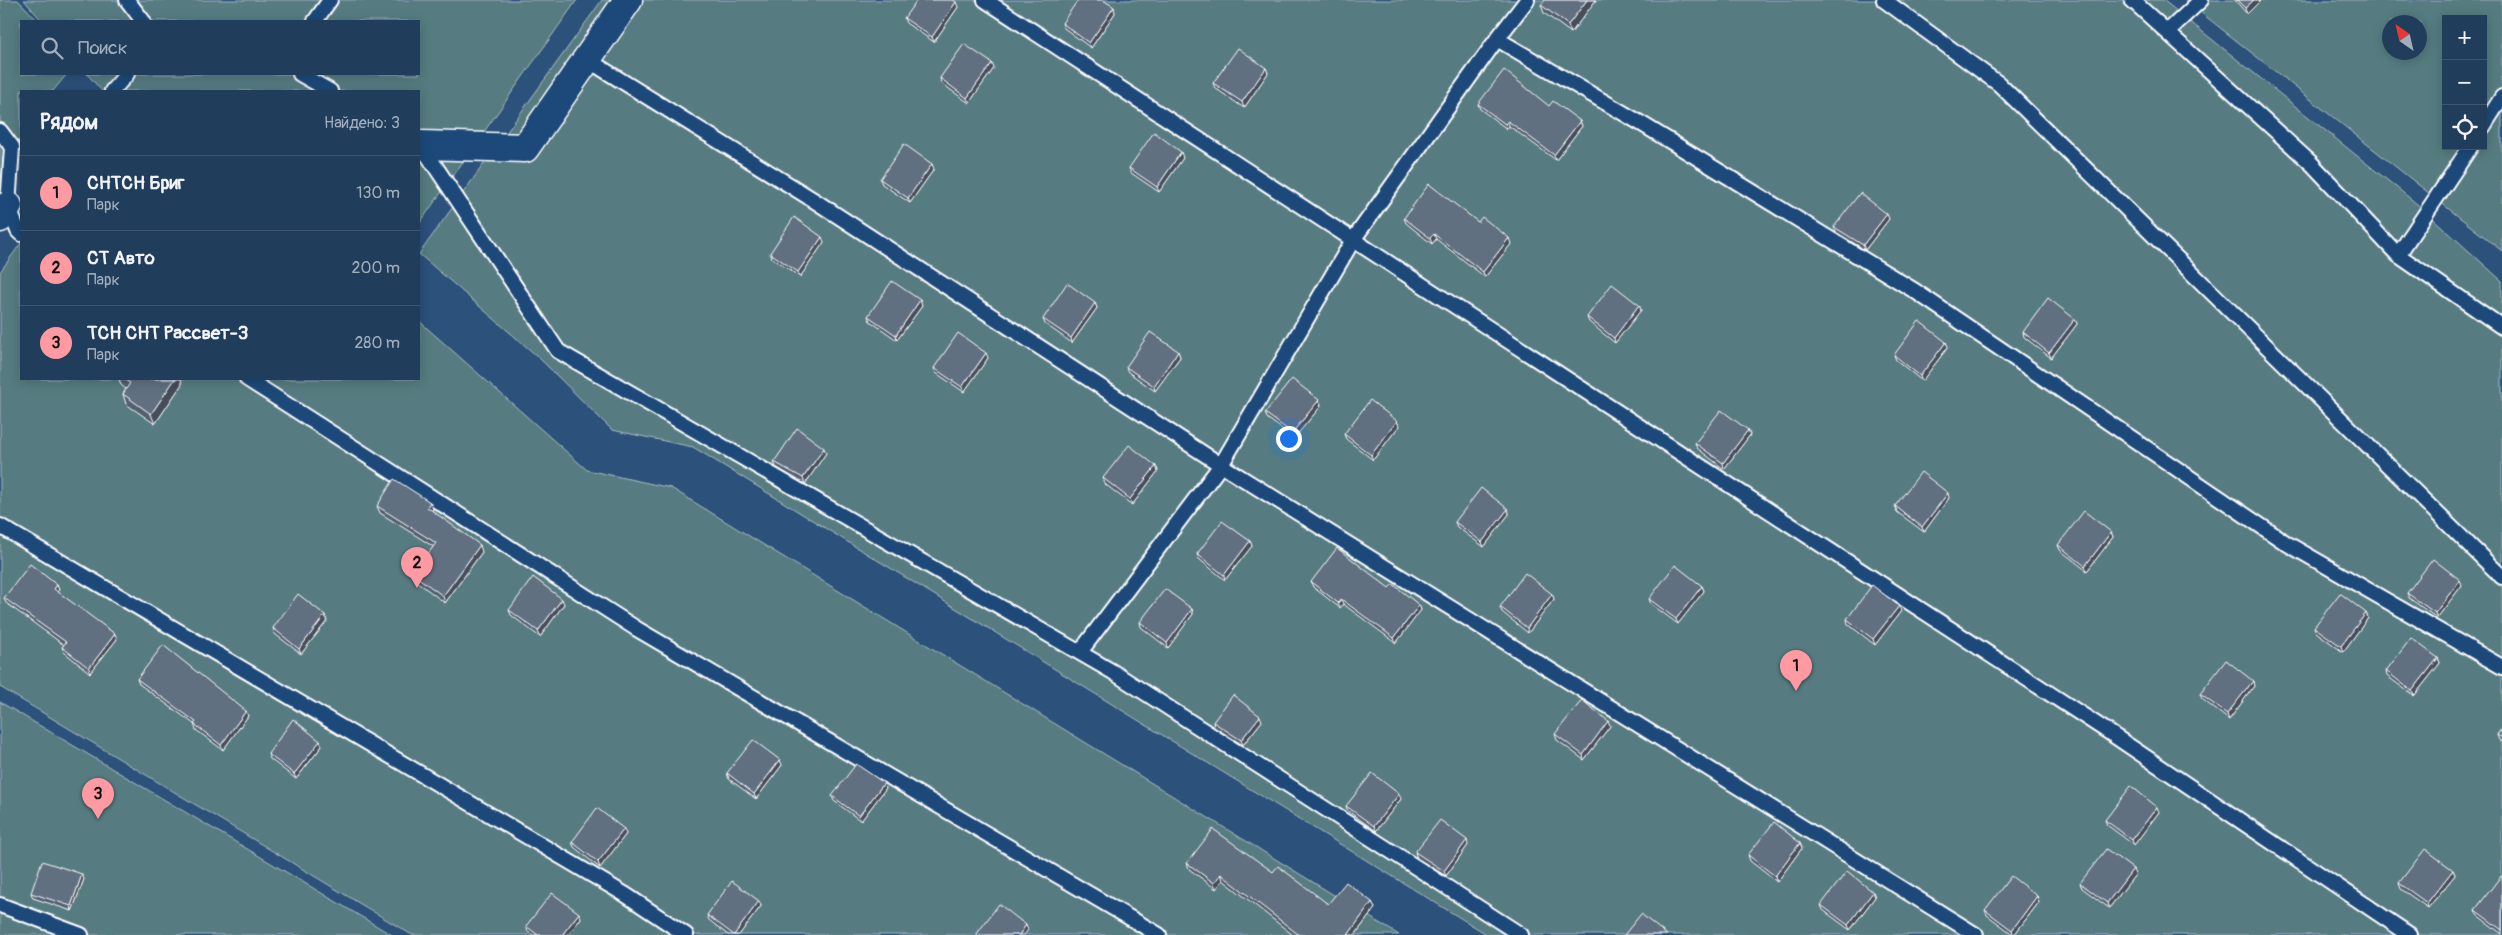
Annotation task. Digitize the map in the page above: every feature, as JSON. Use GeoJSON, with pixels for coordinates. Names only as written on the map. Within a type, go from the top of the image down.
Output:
{"type":"FeatureCollection","features":[{"type":"Feature","properties":{"kind":"street"},"geometry":{"type":"LineString","coordinates":[[420,144],[525,148],[628,0]]}},
{"type":"Feature","properties":{"kind":"lane"},"geometry":{"type":"LineString","coordinates":[[127,0],[142,20]]}},
{"type":"Feature","properties":{"kind":"lane"},"geometry":{"type":"LineString","coordinates":[[316,20],[330,0]]}},
{"type":"Feature","properties":{"kind":"lane"},"geometry":{"type":"LineString","coordinates":[[985,0],[2107,731],[2410,935]]}},
{"type":"Feature","properties":{"kind":"lane"},"geometry":{"type":"LineString","coordinates":[[1080,652],[1221,465],[1354,240],[1497,39],[1527,0]]}},
{"type":"Feature","properties":{"kind":"lane"},"geometry":{"type":"LineString","coordinates":[[1884,0],[1999,84],[2502,577]]}},
{"type":"Feature","properties":{"kind":"lane"},"geometry":{"type":"LineString","coordinates":[[2132,0],[2312,164],[2398,255],[2502,327]]}},
{"type":"Feature","properties":{"kind":"lane"},"geometry":{"type":"LineString","coordinates":[[2167,32],[2201,0]]}},
{"type":"Feature","properties":{"kind":"lane"},"geometry":{"type":"LineString","coordinates":[[1497,39],[1642,124],[1914,291],[2286,543],[2502,667]]}},
{"type":"Feature","properties":{"kind":"lane"},"geometry":{"type":"LineString","coordinates":[[588,60],[815,201],[1221,465],[1976,935]]}},
{"type":"Feature","properties":{"kind":"lane"},"geometry":{"type":"LineString","coordinates":[[113,90],[126,75]]}},
{"type":"Feature","properties":{"kind":"lane"},"geometry":{"type":"LineString","coordinates":[[302,75],[328,90]]}},
{"type":"Feature","properties":{"kind":"lane"},"geometry":{"type":"LineString","coordinates":[[2487,121],[2502,97]]}},
{"type":"Feature","properties":{"kind":"lane"},"geometry":{"type":"LineString","coordinates":[[0,130],[12,147],[10,205],[20,233]]}},
{"type":"Feature","properties":{"kind":"lane"},"geometry":{"type":"LineString","coordinates":[[420,144],[558,350],[1113,672],[1521,935]]}},
{"type":"Feature","properties":{"kind":"lane"},"geometry":{"type":"LineString","coordinates":[[2398,255],[2468,150]]}},
{"type":"Feature","properties":{"kind":"lane"},"geometry":{"type":"LineString","coordinates":[[249,380],[638,629],[1160,935]]}},
{"type":"Feature","properties":{"kind":"lane"},"geometry":{"type":"LineString","coordinates":[[0,526],[617,890],[686,935]]}},
{"type":"Feature","properties":{"kind":"lane"},"geometry":{"type":"LineString","coordinates":[[0,905],[81,935]]}},
{"type":"Feature","properties":{"kind":"green space"},"geometry":{"type":"Polygon","coordinates":[[[0,0],[18,0],[37,20],[20,20],[20,75],[66,75],[54,90],[20,90],[20,141],[0,189],[0,0]]]}},
{"type":"Feature","properties":{"kind":"green space"},"geometry":{"type":"Polygon","coordinates":[[[24,0],[577,0],[420,223],[420,90],[101,90],[88,75],[420,75],[420,20],[41,20],[24,0]]]}},
{"type":"Feature","properties":{"kind":"green space"},"geometry":{"type":"Polygon","coordinates":[[[602,0],[2163,0],[2417,204],[2502,281],[2502,935],[1488,935],[693,447],[612,430],[537,356],[420,255],[602,0]]]}},
{"type":"Feature","properties":{"kind":"green space"},"geometry":{"type":"Polygon","coordinates":[[[2185,0],[2502,0],[2502,251],[2185,0]]]}},
{"type":"Feature","properties":{"kind":"green space"},"geometry":{"type":"Polygon","coordinates":[[[20,244],[20,380],[420,380],[420,322],[587,470],[671,488],[1399,935],[412,935],[0,687],[0,272],[20,244]]]}},
{"type":"Feature","properties":{"kind":"green space"},"geometry":{"type":"Polygon","coordinates":[[[0,702],[392,935],[0,935],[0,702]]]}},
{"type":"Feature","properties":{"kind":"building"},"geometry":{"type":"Polygon","coordinates":[[[917,0],[953,0],[956,2],[932,37],[904,18],[917,0]]]}},
{"type":"Feature","properties":{"kind":"building"},"geometry":{"type":"Polygon","coordinates":[[[1078,0],[1103,0],[1114,7],[1089,43],[1062,23],[1078,0]]]}},
{"type":"Feature","properties":{"kind":"building"},"geometry":{"type":"Polygon","coordinates":[[[1545,0],[1587,0],[1568,25],[1541,5],[1545,0]]]}},
{"type":"Feature","properties":{"kind":"building"},"geometry":{"type":"Polygon","coordinates":[[[2237,0],[2254,0],[2245,8],[2237,0]]]}},
{"type":"Feature","properties":{"kind":"building"},"geometry":{"type":"Polygon","coordinates":[[[964,44],[992,63],[967,98],[940,78],[964,44]]]}},
{"type":"Feature","properties":{"kind":"building"},"geometry":{"type":"Polygon","coordinates":[[[1238,48],[1266,68],[1242,102],[1213,83],[1238,48]]]}},
{"type":"Feature","properties":{"kind":"building"},"geometry":{"type":"Polygon","coordinates":[[[1504,70],[1549,106],[1553,101],[1580,121],[1554,155],[1508,121],[1505,124],[1478,104],[1504,70]]]}},
{"type":"Feature","properties":{"kind":"building"},"geometry":{"type":"Polygon","coordinates":[[[1154,132],[1181,152],[1157,187],[1129,168],[1154,132]]]}},
{"type":"Feature","properties":{"kind":"building"},"geometry":{"type":"Polygon","coordinates":[[[904,144],[932,164],[908,198],[880,179],[904,144]]]}},
{"type":"Feature","properties":{"kind":"building"},"geometry":{"type":"Polygon","coordinates":[[[1429,184],[1478,222],[1482,217],[1509,238],[1483,272],[1434,234],[1430,238],[1404,218],[1429,184]]]}},
{"type":"Feature","properties":{"kind":"building"},"geometry":{"type":"Polygon","coordinates":[[[1860,193],[1887,214],[1863,245],[1834,227],[1860,193]]]}},
{"type":"Feature","properties":{"kind":"building"},"geometry":{"type":"Polygon","coordinates":[[[794,217],[822,237],[798,272],[770,253],[794,217]]]}},
{"type":"Feature","properties":{"kind":"building"},"geometry":{"type":"Polygon","coordinates":[[[892,281],[920,300],[896,335],[868,316],[892,281]]]}},
{"type":"Feature","properties":{"kind":"building"},"geometry":{"type":"Polygon","coordinates":[[[1067,283],[1095,303],[1071,338],[1043,319],[1067,283]]]}},
{"type":"Feature","properties":{"kind":"building"},"geometry":{"type":"Polygon","coordinates":[[[1612,284],[1639,305],[1614,338],[1587,317],[1612,284]]]}},
{"type":"Feature","properties":{"kind":"building"},"geometry":{"type":"Polygon","coordinates":[[[2048,298],[2075,319],[2049,353],[2023,332],[2048,298]]]}},
{"type":"Feature","properties":{"kind":"building"},"geometry":{"type":"Polygon","coordinates":[[[1919,321],[1946,342],[1920,376],[1894,355],[1919,321]]]}},
{"type":"Feature","properties":{"kind":"building"},"geometry":{"type":"Polygon","coordinates":[[[1150,332],[1178,351],[1154,386],[1126,367],[1150,332]]]}},
{"type":"Feature","properties":{"kind":"building"},"geometry":{"type":"Polygon","coordinates":[[[958,333],[986,353],[962,387],[934,368],[958,333]]]}},
{"type":"Feature","properties":{"kind":"building"},"geometry":{"type":"Polygon","coordinates":[[[1292,379],[1319,400],[1292,433],[1265,413],[1292,379]]]}},
{"type":"Feature","properties":{"kind":"building"},"geometry":{"type":"Polygon","coordinates":[[[125,380],[174,380],[151,414],[123,394],[130,383],[125,380]]]}},
{"type":"Feature","properties":{"kind":"building"},"geometry":{"type":"Polygon","coordinates":[[[1370,400],[1397,421],[1371,455],[1344,434],[1370,400]]]}},
{"type":"Feature","properties":{"kind":"building"},"geometry":{"type":"Polygon","coordinates":[[[1721,410],[1748,430],[1723,463],[1695,443],[1721,410]]]}},
{"type":"Feature","properties":{"kind":"building"},"geometry":{"type":"Polygon","coordinates":[[[797,428],[824,448],[803,478],[774,462],[797,428]]]}},
{"type":"Feature","properties":{"kind":"building"},"geometry":{"type":"Polygon","coordinates":[[[1129,445],[1156,466],[1130,499],[1103,478],[1129,445]]]}},
{"type":"Feature","properties":{"kind":"building"},"geometry":{"type":"Polygon","coordinates":[[[1921,472],[1948,493],[1922,527],[1895,506],[1921,472]]]}},
{"type":"Feature","properties":{"kind":"building"},"geometry":{"type":"Polygon","coordinates":[[[394,479],[430,502],[427,507],[480,545],[443,596],[413,574],[436,543],[377,506],[394,479]]]}},
{"type":"Feature","properties":{"kind":"building"},"geometry":{"type":"Polygon","coordinates":[[[1481,488],[1508,509],[1482,542],[1455,522],[1481,488]]]}},
{"type":"Feature","properties":{"kind":"building"},"geometry":{"type":"Polygon","coordinates":[[[2084,511],[2111,532],[2085,566],[2058,545],[2084,511]]]}},
{"type":"Feature","properties":{"kind":"building"},"geometry":{"type":"Polygon","coordinates":[[[1222,521],[1250,541],[1224,575],[1197,554],[1222,521]]]}},
{"type":"Feature","properties":{"kind":"building"},"geometry":{"type":"Polygon","coordinates":[[[1337,548],[1389,588],[1393,584],[1419,605],[1394,638],[1341,599],[1338,603],[1311,582],[1337,548]]]}},
{"type":"Feature","properties":{"kind":"building"},"geometry":{"type":"Polygon","coordinates":[[[2433,559],[2460,580],[2435,613],[2407,593],[2433,559]]]}},
{"type":"Feature","properties":{"kind":"building"},"geometry":{"type":"Polygon","coordinates":[[[30,564],[57,585],[54,589],[115,634],[89,668],[62,647],[66,642],[4,598],[30,564]]]}},
{"type":"Feature","properties":{"kind":"building"},"geometry":{"type":"Polygon","coordinates":[[[1675,565],[1702,586],[1676,619],[1649,599],[1675,565]]]}},
{"type":"Feature","properties":{"kind":"building"},"geometry":{"type":"Polygon","coordinates":[[[1525,573],[1552,594],[1527,628],[1500,607],[1525,573]]]}},
{"type":"Feature","properties":{"kind":"building"},"geometry":{"type":"Polygon","coordinates":[[[533,577],[562,599],[538,631],[509,610],[533,577]]]}},
{"type":"Feature","properties":{"kind":"building"},"geometry":{"type":"Polygon","coordinates":[[[1872,585],[1899,606],[1873,639],[1847,619],[1872,585]]]}},
{"type":"Feature","properties":{"kind":"building"},"geometry":{"type":"Polygon","coordinates":[[[1165,589],[1192,609],[1167,643],[1140,622],[1165,589]]]}},
{"type":"Feature","properties":{"kind":"building"},"geometry":{"type":"Polygon","coordinates":[[[2340,593],[2366,613],[2341,646],[2314,627],[2340,593]]]}},
{"type":"Feature","properties":{"kind":"building"},"geometry":{"type":"Polygon","coordinates":[[[298,594],[325,615],[299,649],[273,628],[298,594]]]}},
{"type":"Feature","properties":{"kind":"building"},"geometry":{"type":"Polygon","coordinates":[[[2411,638],[2438,658],[2412,691],[2386,671],[2411,638]]]}},
{"type":"Feature","properties":{"kind":"building"},"geometry":{"type":"Polygon","coordinates":[[[163,645],[246,711],[221,745],[194,724],[196,722],[137,679],[163,645]]]}},
{"type":"Feature","properties":{"kind":"building"},"geometry":{"type":"Polygon","coordinates":[[[2226,660],[2253,681],[2227,714],[2200,694],[2226,660]]]}},
{"type":"Feature","properties":{"kind":"building"},"geometry":{"type":"Polygon","coordinates":[[[1233,695],[1260,716],[1241,740],[1213,722],[1233,695]]]}},
{"type":"Feature","properties":{"kind":"building"},"geometry":{"type":"Polygon","coordinates":[[[1582,700],[1608,721],[1583,755],[1555,734],[1582,700]]]}},
{"type":"Feature","properties":{"kind":"building"},"geometry":{"type":"Polygon","coordinates":[[[293,719],[320,741],[294,774],[268,754],[293,719]]]}},
{"type":"Feature","properties":{"kind":"building"},"geometry":{"type":"Polygon","coordinates":[[[2502,728],[2502,738],[2497,735],[2502,728]]]}},
{"type":"Feature","properties":{"kind":"building"},"geometry":{"type":"Polygon","coordinates":[[[753,740],[780,760],[754,794],[727,773],[753,740]]]}},
{"type":"Feature","properties":{"kind":"building"},"geometry":{"type":"Polygon","coordinates":[[[856,764],[884,783],[859,816],[832,796],[856,764]]]}},
{"type":"Feature","properties":{"kind":"building"},"geometry":{"type":"Polygon","coordinates":[[[1372,773],[1399,794],[1374,826],[1346,806],[1372,773]]]}},
{"type":"Feature","properties":{"kind":"building"},"geometry":{"type":"Polygon","coordinates":[[[2131,786],[2157,807],[2132,840],[2105,820],[2131,786]]]}},
{"type":"Feature","properties":{"kind":"building"},"geometry":{"type":"Polygon","coordinates":[[[597,808],[624,829],[598,862],[572,842],[597,808]]]}},
{"type":"Feature","properties":{"kind":"building"},"geometry":{"type":"Polygon","coordinates":[[[1440,820],[1467,840],[1444,871],[1415,852],[1440,820]]]}},
{"type":"Feature","properties":{"kind":"building"},"geometry":{"type":"Polygon","coordinates":[[[1774,822],[1800,843],[1775,876],[1748,855],[1774,822]]]}},
{"type":"Feature","properties":{"kind":"building"},"geometry":{"type":"Polygon","coordinates":[[[1213,829],[1273,872],[1278,866],[1328,904],[1346,882],[1372,902],[1348,935],[1299,935],[1221,874],[1214,883],[1187,863],[1213,829]]]}},
{"type":"Feature","properties":{"kind":"building"},"geometry":{"type":"Polygon","coordinates":[[[2106,849],[2133,869],[2107,903],[2080,883],[2106,849]]]}},
{"type":"Feature","properties":{"kind":"building"},"geometry":{"type":"Polygon","coordinates":[[[2425,849],[2453,870],[2427,903],[2399,883],[2425,849]]]}},
{"type":"Feature","properties":{"kind":"building"},"geometry":{"type":"Polygon","coordinates":[[[42,861],[82,874],[71,906],[31,893],[42,861]]]}},
{"type":"Feature","properties":{"kind":"building"},"geometry":{"type":"Polygon","coordinates":[[[1847,871],[1873,892],[1848,925],[1821,905],[1847,871]]]}},
{"type":"Feature","properties":{"kind":"building"},"geometry":{"type":"Polygon","coordinates":[[[2011,876],[2037,896],[2012,930],[1985,910],[2011,876]]]}},
{"type":"Feature","properties":{"kind":"building"},"geometry":{"type":"Polygon","coordinates":[[[2502,877],[2502,930],[2475,910],[2502,877]]]}},
{"type":"Feature","properties":{"kind":"building"},"geometry":{"type":"Polygon","coordinates":[[[732,881],[759,901],[734,935],[707,915],[732,881]]]}},
{"type":"Feature","properties":{"kind":"building"},"geometry":{"type":"Polygon","coordinates":[[[552,893],[579,913],[562,935],[538,935],[526,926],[552,893]]]}},
{"type":"Feature","properties":{"kind":"building"},"geometry":{"type":"Polygon","coordinates":[[[999,904],[1026,925],[1019,935],[976,935],[999,904]]]}},
{"type":"Feature","properties":{"kind":"building"},"geometry":{"type":"Polygon","coordinates":[[[1641,914],[1667,935],[1624,935],[1641,914]]]}},
{"type":"Feature","properties":{"kind":"place","name":"СТ Авто"},"geometry":{"type":"Point","coordinates":[417,588]}},
{"type":"Feature","properties":{"kind":"place","name":"СНТСН Бриг"},"geometry":{"type":"Point","coordinates":[1796,691]}},
{"type":"Feature","properties":{"kind":"place","name":"ТСН СНТ Рассвет-3"},"geometry":{"type":"Point","coordinates":[98,819]}}]}
